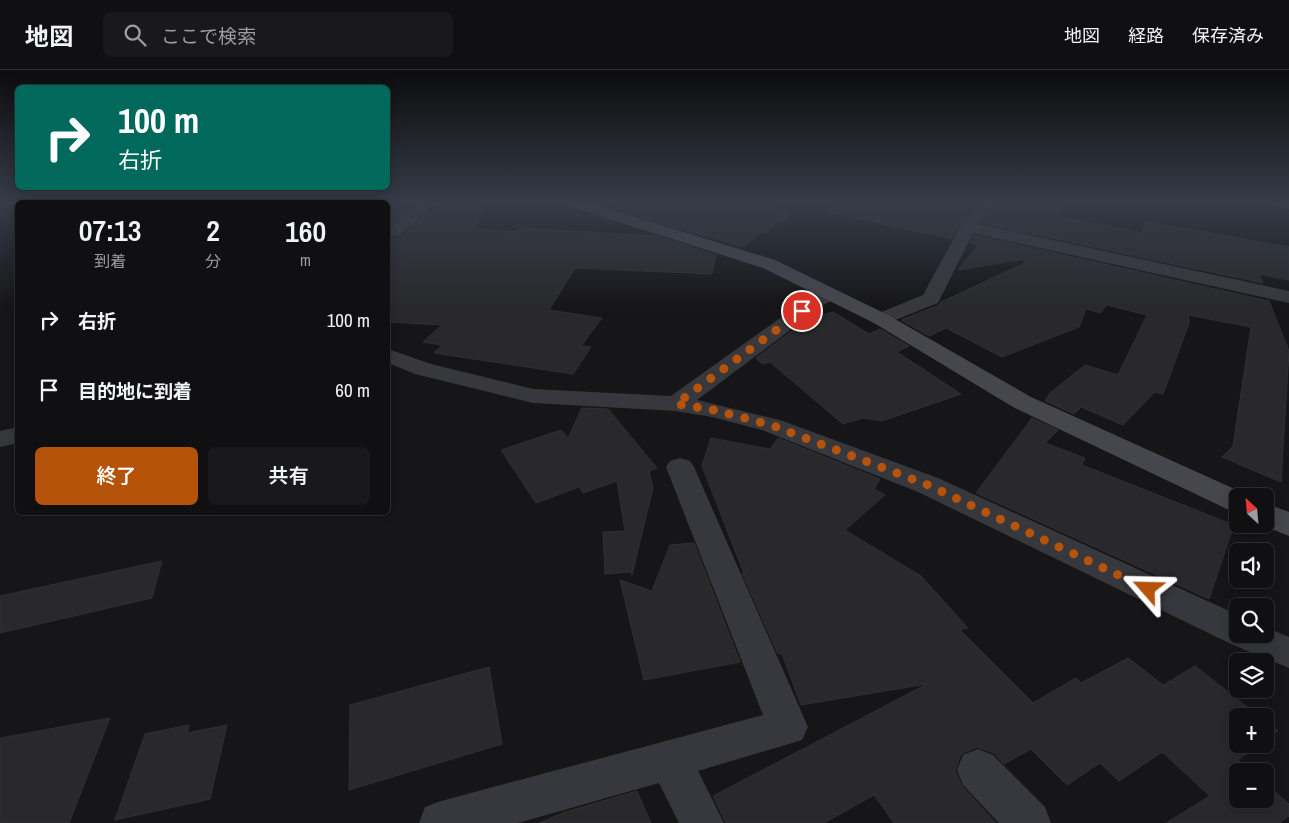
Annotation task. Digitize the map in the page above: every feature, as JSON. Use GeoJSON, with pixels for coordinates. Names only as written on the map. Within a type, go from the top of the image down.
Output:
{"type":"FeatureCollection","features":[{"type":"Feature","properties":{"kind":"street"},"geometry":{"type":"LineString","coordinates":[[683,237],[768,264],[881,319],[1022,402],[1229,498]]}},
{"type":"Feature","properties":{"kind":"street"},"geometry":{"type":"LineString","coordinates":[[881,319],[931,299],[963,237]]}},
{"type":"Feature","properties":{"kind":"street"},"geometry":{"type":"LineString","coordinates":[[1015,237],[1289,296]]}},
{"type":"Feature","properties":{"kind":"street"},"geometry":{"type":"LineString","coordinates":[[676,404],[818,300],[829,294]]}},
{"type":"Feature","properties":{"kind":"street"},"geometry":{"type":"LineString","coordinates":[[390,357],[423,369],[533,396],[676,404],[714,410],[771,425],[928,485],[1229,627]]}},
{"type":"Feature","properties":{"kind":"street"},"geometry":{"type":"LineString","coordinates":[[0,439],[15,436]]}},
{"type":"Feature","properties":{"kind":"street"},"geometry":{"type":"LineString","coordinates":[[440,823],[788,727],[680,467]]}},
{"type":"Feature","properties":{"kind":"street"},"geometry":{"type":"LineString","coordinates":[[1274,518],[1289,525]]}},
{"type":"Feature","properties":{"kind":"street"},"geometry":{"type":"LineString","coordinates":[[1265,643],[1289,653]]}},
{"type":"Feature","properties":{"kind":"street"},"geometry":{"type":"LineString","coordinates":[[670,761],[702,823]]}},
{"type":"Feature","properties":{"kind":"street"},"geometry":{"type":"LineString","coordinates":[[978,770],[1029,823]]}},
{"type":"Feature","properties":{"kind":"building"},"geometry":{"type":"Polygon","coordinates":[[[398,237],[661,237],[716,255],[712,274],[575,268],[549,310],[602,318],[581,346],[591,347],[573,374],[434,353],[442,345],[423,342],[442,325],[390,322],[390,240],[398,237]]]}},
{"type":"Feature","properties":{"kind":"building"},"geometry":{"type":"Polygon","coordinates":[[[709,237],[756,237],[743,247],[709,237]]]}},
{"type":"Feature","properties":{"kind":"building"},"geometry":{"type":"Polygon","coordinates":[[[973,237],[984,237],[1269,301],[1289,351],[1281,482],[1222,457],[1233,446],[1251,327],[1188,315],[1189,323],[1163,394],[1155,392],[1123,425],[1081,407],[1074,414],[1045,401],[1050,393],[1085,365],[1118,375],[1147,315],[1107,305],[1100,313],[1086,309],[1079,327],[1002,357],[946,328],[929,336],[901,320],[939,305],[941,302],[1025,263],[1024,259],[958,270],[978,245],[970,243],[973,237]]]}},
{"type":"Feature","properties":{"kind":"building"},"geometry":{"type":"Polygon","coordinates":[[[1047,237],[1232,237],[1289,247],[1289,280],[1259,274],[1263,283],[1047,237]]]}},
{"type":"Feature","properties":{"kind":"building"},"geometry":{"type":"Polygon","coordinates":[[[833,312],[869,334],[880,329],[909,346],[897,352],[961,394],[882,421],[863,418],[843,424],[770,362],[762,364],[756,358],[809,318],[833,312]]]}},
{"type":"Feature","properties":{"kind":"building"},"geometry":{"type":"Polygon","coordinates":[[[582,408],[608,409],[657,468],[649,471],[653,488],[632,575],[631,572],[605,574],[603,532],[625,531],[617,481],[583,493],[579,487],[536,503],[501,450],[561,430],[568,438],[582,408]]]}},
{"type":"Feature","properties":{"kind":"building"},"geometry":{"type":"Polygon","coordinates":[[[1032,418],[1058,430],[1045,443],[1085,458],[1082,465],[1229,523],[1229,533],[1231,533],[1209,599],[976,493],[1032,418]]]}},
{"type":"Feature","properties":{"kind":"building"},"geometry":{"type":"Polygon","coordinates":[[[711,438],[770,449],[778,438],[880,479],[874,489],[885,495],[845,530],[921,576],[968,628],[960,630],[1033,703],[1076,678],[1081,683],[1128,658],[1163,685],[1195,666],[1229,693],[1229,698],[1236,698],[1249,708],[1229,708],[1229,753],[1248,753],[1238,760],[1242,763],[1229,763],[1229,808],[1274,808],[1274,791],[1289,804],[1289,816],[1279,823],[1166,823],[1210,796],[1162,752],[1119,781],[1100,763],[1067,785],[1031,749],[1004,764],[994,753],[977,747],[961,754],[955,771],[962,786],[996,823],[894,823],[874,795],[824,823],[726,823],[713,796],[927,684],[801,705],[782,654],[778,654],[742,573],[745,576],[702,466],[711,438]]]}},
{"type":"Feature","properties":{"kind":"building"},"geometry":{"type":"Polygon","coordinates":[[[694,543],[740,662],[644,680],[620,580],[652,591],[670,545],[694,543]]]}},
{"type":"Feature","properties":{"kind":"building"},"geometry":{"type":"Polygon","coordinates":[[[162,561],[152,598],[0,633],[0,596],[162,561]]]}},
{"type":"Feature","properties":{"kind":"building"},"geometry":{"type":"Polygon","coordinates":[[[489,667],[502,744],[349,790],[350,705],[489,667]]]}},
{"type":"Feature","properties":{"kind":"building"},"geometry":{"type":"Polygon","coordinates":[[[110,718],[69,823],[0,823],[0,738],[110,718]]]}},
{"type":"Feature","properties":{"kind":"building"},"geometry":{"type":"Polygon","coordinates":[[[189,725],[187,733],[227,725],[210,799],[115,820],[145,734],[189,725]]]}},
{"type":"Feature","properties":{"kind":"building"},"geometry":{"type":"Polygon","coordinates":[[[637,791],[651,823],[539,823],[565,812],[637,791]]]}},
{"type":"Feature","properties":{"kind":"route"},"geometry":{"type":"LineString","coordinates":[[802,311],[676,404],[714,410],[771,425],[928,485],[1148,589]]}}]}
